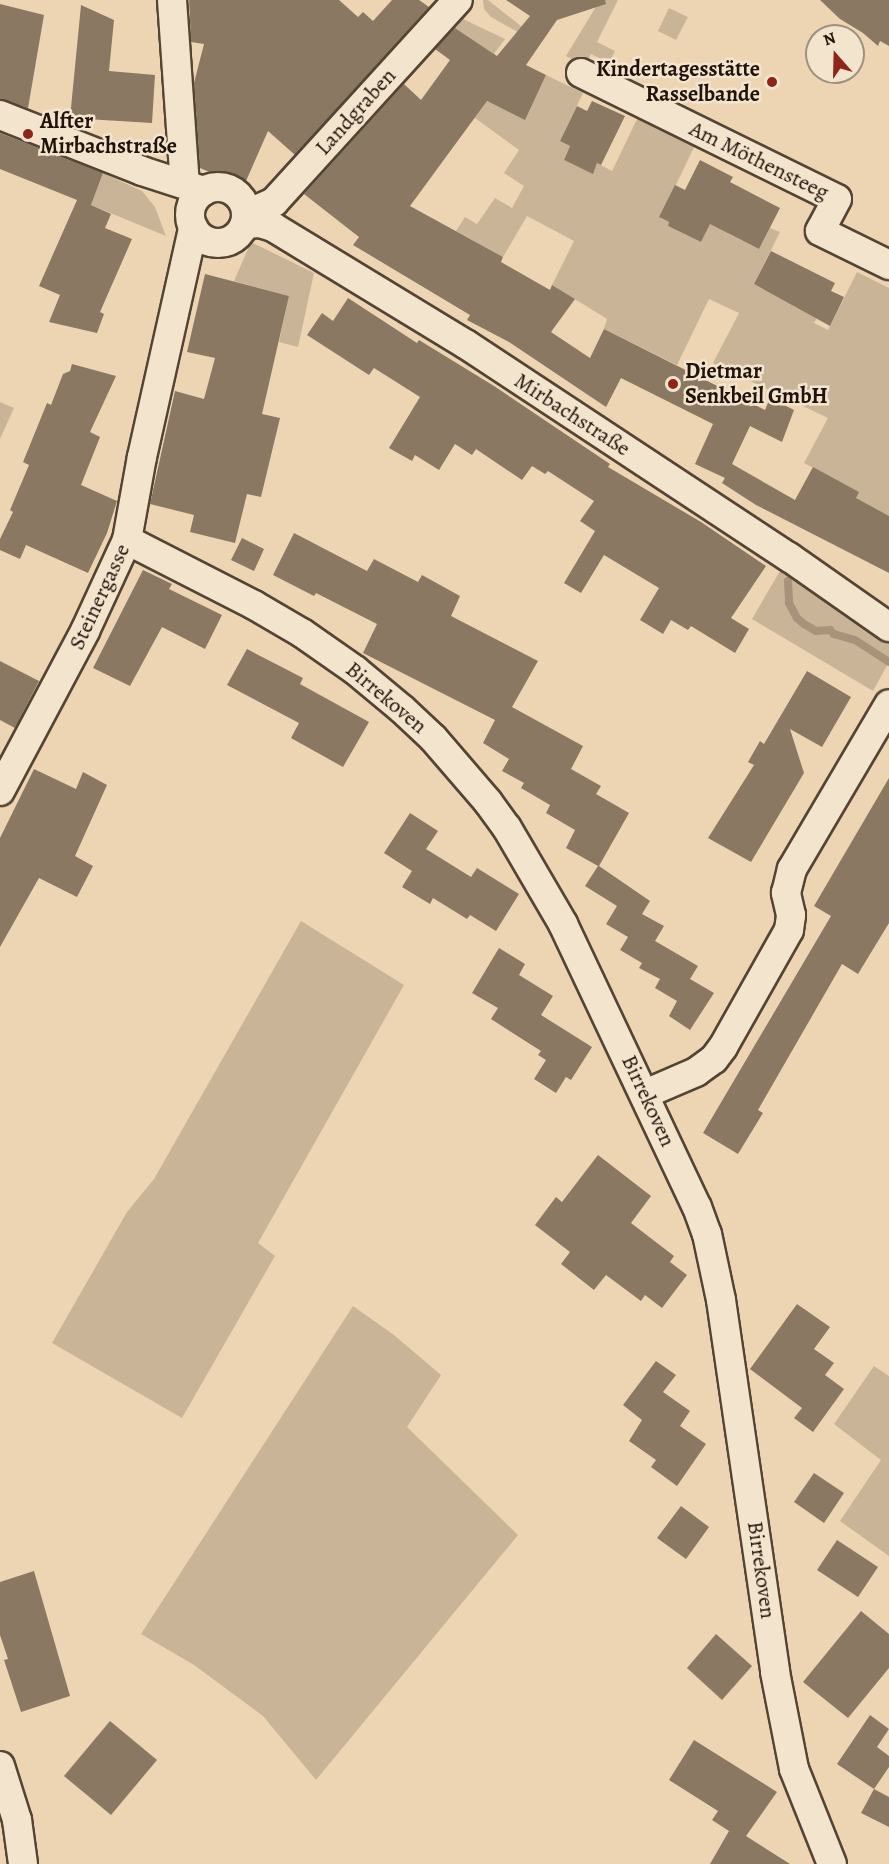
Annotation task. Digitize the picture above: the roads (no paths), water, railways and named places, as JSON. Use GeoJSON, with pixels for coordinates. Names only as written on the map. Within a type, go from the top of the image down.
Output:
{"type":"FeatureCollection","features":[{"type":"Feature","properties":{"kind":"street"},"geometry":{"type":"LineString","coordinates":[[172,0],[194,188],[190,217],[192,227]]}},
{"type":"Feature","properties":{"kind":"street","name":"Landgraben"},"geometry":{"type":"LineString","coordinates":[[246,219],[274,202],[458,0]]}},
{"type":"Feature","properties":{"kind":"street","name":"Am Möthensteeg"},"geometry":{"type":"LineString","coordinates":[[581,73],[837,199],[820,231],[889,265]]}},
{"type":"Feature","properties":{"kind":"street"},"geometry":{"type":"LineString","coordinates":[[0,115],[142,171],[194,188],[213,187],[232,190],[245,205],[246,219],[234,239],[217,244],[203,239],[165,189],[142,171]]}},
{"type":"Feature","properties":{"kind":"street","name":"Mirbachstraße"},"geometry":{"type":"LineString","coordinates":[[246,219],[273,227],[467,345],[789,557],[889,627]]}},
{"type":"Feature","properties":{"kind":"street","name":"Steinergasse"},"geometry":{"type":"LineString","coordinates":[[0,791],[85,631],[127,540],[142,457],[182,283],[192,227]]}},
{"type":"Feature","properties":{"kind":"street","name":"Steinergasse"},"geometry":{"type":"LineString","coordinates":[[182,283],[195,263],[217,244]]}},
{"type":"Feature","properties":{"kind":"street","name":"Birrekoven"},"geometry":{"type":"LineString","coordinates":[[127,540],[254,605],[302,633],[355,670],[433,738],[488,802],[563,924],[645,1094],[707,1234],[727,1336],[782,1710],[794,1769],[832,1864]]}},
{"type":"Feature","properties":{"kind":"street"},"geometry":{"type":"LineString","coordinates":[[645,1094],[696,1072],[714,1059],[723,1047],[789,930],[791,915],[786,893],[792,869],[889,704]]}},
{"type":"Feature","properties":{"kind":"street"},"geometry":{"type":"LineString","coordinates":[[0,1766],[16,1820],[23,1864]]}},
{"type":"Feature","properties":{"kind":"waterway"},"geometry":{"type":"LineString","coordinates":[[788,581],[789,603],[797,618],[804,624],[816,631],[830,630],[834,634],[855,640],[889,662]]}},
{"type":"Feature","properties":{"kind":"place","name":"Kindertagesstätte Rasselbande"},"geometry":{"type":"Point","coordinates":[772,82]}},
{"type":"Feature","properties":{"kind":"place","name":"Alfter Mirbachstraße"},"geometry":{"type":"Point","coordinates":[28,134]}},
{"type":"Feature","properties":{"kind":"place","name":"Dietmar Senkbeil GmbH"},"geometry":{"type":"Point","coordinates":[673,384]}}]}
